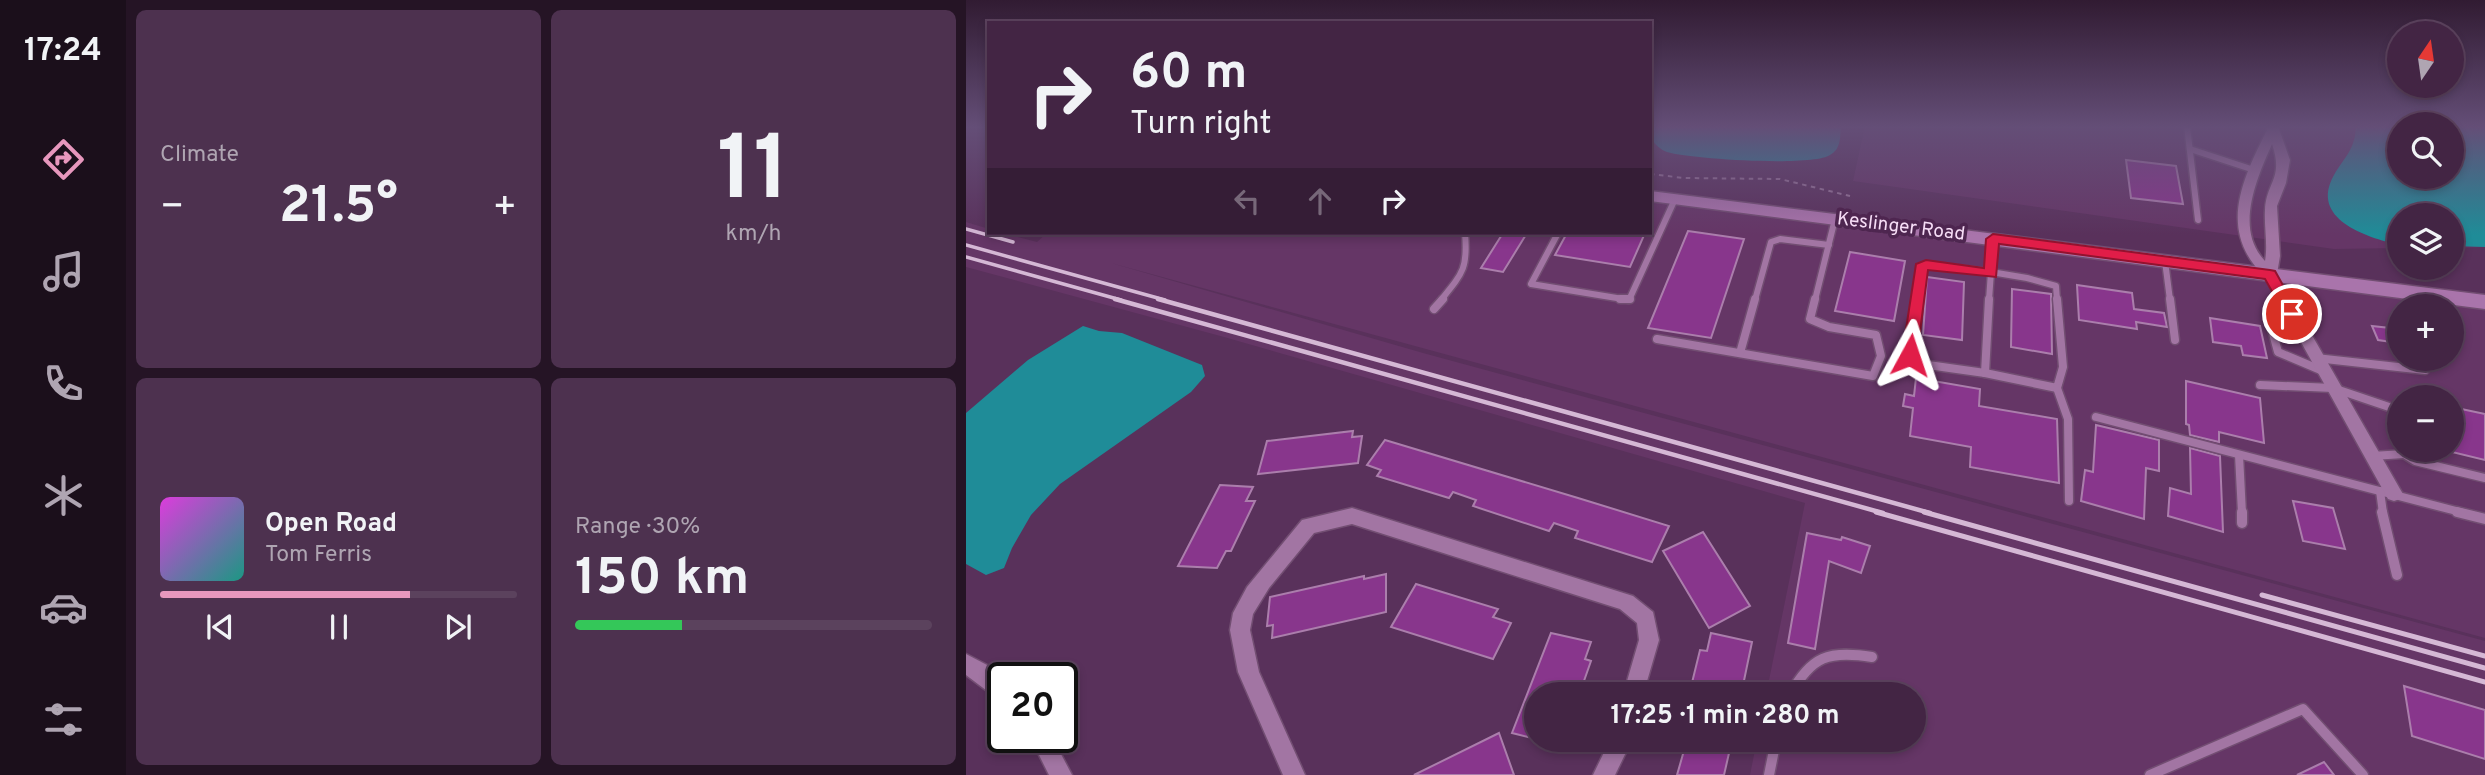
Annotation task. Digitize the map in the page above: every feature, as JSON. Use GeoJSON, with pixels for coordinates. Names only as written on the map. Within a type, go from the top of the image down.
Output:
{"type":"FeatureCollection","features":[{"type":"Feature","properties":{"kind":"main road","name":"Keslinger Road"},"geometry":{"type":"LineString","coordinates":[[1652,196],[2485,302]]}},
{"type":"Feature","properties":{"kind":"street"},"geometry":{"type":"LineString","coordinates":[[2258,162],[2246,191],[2243,222],[2252,255],[2270,274],[2372,456],[2387,493]]}},
{"type":"Feature","properties":{"kind":"street"},"geometry":{"type":"LineString","coordinates":[[2270,274],[2273,256],[2272,206],[2284,162]]}},
{"type":"Feature","properties":{"kind":"street"},"geometry":{"type":"LineString","coordinates":[[1294,775],[1243,660],[1239,630],[1243,611],[1308,526],[1352,516],[1626,602],[1646,618],[1649,640],[1637,682]]}},
{"type":"Feature","properties":{"kind":"street"},"geometry":{"type":"LineString","coordinates":[[966,664],[987,678]]}},
{"type":"Feature","properties":{"kind":"street"},"geometry":{"type":"LineString","coordinates":[[1604,775],[1615,752]]}},
{"type":"Feature","properties":{"kind":"street"},"geometry":{"type":"LineString","coordinates":[[1049,753],[1061,775]]}},
{"type":"Feature","properties":{"kind":"lane"},"geometry":{"type":"LineString","coordinates":[[2191,162],[2198,220]]}},
{"type":"Feature","properties":{"kind":"lane"},"geometry":{"type":"LineString","coordinates":[[2231,162],[2255,170]]}},
{"type":"Feature","properties":{"kind":"lane"},"geometry":{"type":"LineString","coordinates":[[1557,235],[1531,284],[1629,300],[1675,199]]}},
{"type":"Feature","properties":{"kind":"lane"},"geometry":{"type":"LineString","coordinates":[[1657,339],[1873,376],[1878,368],[1881,344],[1876,335],[1829,327],[1810,319],[1835,219]]}},
{"type":"Feature","properties":{"kind":"lane"},"geometry":{"type":"LineString","coordinates":[[1434,309],[1457,281],[1467,261],[1465,235]]}},
{"type":"Feature","properties":{"kind":"lane"},"geometry":{"type":"LineString","coordinates":[[1740,353],[1771,242],[1780,239],[1829,245]]}},
{"type":"Feature","properties":{"kind":"lane"},"geometry":{"type":"LineString","coordinates":[[1985,373],[1993,239]]}},
{"type":"Feature","properties":{"kind":"lane"},"geometry":{"type":"LineString","coordinates":[[2165,261],[2175,340]]}},
{"type":"Feature","properties":{"kind":"lane"},"geometry":{"type":"LineString","coordinates":[[2057,388],[1985,373],[1921,364],[1910,355],[1921,267],[1926,265],[2045,281],[2056,286],[2063,367],[2057,388],[2068,419],[2069,501]]}},
{"type":"Feature","properties":{"kind":"lane"},"geometry":{"type":"LineString","coordinates":[[2292,314],[2268,315],[2278,352],[2320,365],[2387,365]]}},
{"type":"Feature","properties":{"kind":"lane"},"geometry":{"type":"LineString","coordinates":[[2260,385],[2333,388],[2387,406]]}},
{"type":"Feature","properties":{"kind":"lane"},"geometry":{"type":"LineString","coordinates":[[2096,417],[2485,519]]}},
{"type":"Feature","properties":{"kind":"lane"},"geometry":{"type":"LineString","coordinates":[[2372,456],[2387,454]]}},
{"type":"Feature","properties":{"kind":"lane"},"geometry":{"type":"LineString","coordinates":[[2239,455],[2242,523]]}},
{"type":"Feature","properties":{"kind":"lane"},"geometry":{"type":"LineString","coordinates":[[2419,462],[2485,478]]}},
{"type":"Feature","properties":{"kind":"lane"},"geometry":{"type":"LineString","coordinates":[[2387,493],[2384,526],[2397,575]]}},
{"type":"Feature","properties":{"kind":"lane"},"geometry":{"type":"LineString","coordinates":[[1798,682],[1805,670],[1827,655],[1853,653],[1872,657]]}},
{"type":"Feature","properties":{"kind":"lane"},"geometry":{"type":"LineString","coordinates":[[2150,775],[2304,709],[2363,775]]}},
{"type":"Feature","properties":{"kind":"lane"},"geometry":{"type":"LineString","coordinates":[[1769,775],[1774,752]]}},
{"type":"Feature","properties":{"kind":"path"},"geometry":{"type":"LineString","coordinates":[[1652,174],[1684,178],[1780,179],[1850,195]]}},
{"type":"Feature","properties":{"kind":"shaded area"},"geometry":{"type":"Polygon","coordinates":[[[1857,162],[2387,162],[2387,189],[2464,189],[2464,162],[2485,162],[2485,247],[2464,248],[2464,203],[2387,203],[2387,248],[2334,249],[1853,181],[1857,162]]]}},
{"type":"Feature","properties":{"kind":"shaded area"},"geometry":{"type":"Polygon","coordinates":[[[2342,162],[2387,162],[2387,189],[2464,189],[2464,162],[2485,162],[2485,247],[2464,246],[2464,203],[2387,203],[2387,242],[2345,224],[2329,203],[2328,190],[2342,162]]]}},
{"type":"Feature","properties":{"kind":"shaded area"},"geometry":{"type":"Polygon","coordinates":[[[1652,201],[2390,294],[2387,294],[2387,371],[2464,371],[2464,303],[2485,306],[2485,638],[1111,263],[1423,353],[2485,641],[2485,775],[1750,775],[1755,752],[1926,752],[1926,682],[1769,682],[1805,503],[1224,337],[966,267],[966,222],[987,228],[987,235],[1011,235],[1037,242],[1045,235],[1652,235],[1652,201]]]}},
{"type":"Feature","properties":{"kind":"shaded area"},"geometry":{"type":"Polygon","coordinates":[[[1083,326],[1122,333],[1202,365],[1205,376],[1191,392],[1060,484],[1031,515],[1004,568],[986,575],[966,564],[966,413],[1028,360],[1083,326]]]}},
{"type":"Feature","properties":{"kind":"building"},"geometry":{"type":"Polygon","coordinates":[[[2126,162],[2176,166],[2183,204],[2131,198],[2126,162]]]}},
{"type":"Feature","properties":{"kind":"building"},"geometry":{"type":"Polygon","coordinates":[[[1688,231],[1744,239],[1711,338],[1648,328],[1688,231]]]}},
{"type":"Feature","properties":{"kind":"building"},"geometry":{"type":"Polygon","coordinates":[[[1502,235],[1526,235],[1503,272],[1481,268],[1502,235]]]}},
{"type":"Feature","properties":{"kind":"building"},"geometry":{"type":"Polygon","coordinates":[[[1566,235],[1644,235],[1630,267],[1555,255],[1566,235]]]}},
{"type":"Feature","properties":{"kind":"building"},"geometry":{"type":"Polygon","coordinates":[[[1850,252],[1905,261],[1894,321],[1835,311],[1850,252]]]}},
{"type":"Feature","properties":{"kind":"building"},"geometry":{"type":"Polygon","coordinates":[[[1927,277],[1964,282],[1962,340],[1923,335],[1927,277]]]}},
{"type":"Feature","properties":{"kind":"building"},"geometry":{"type":"Polygon","coordinates":[[[2077,285],[2132,293],[2134,309],[2164,313],[2167,327],[2136,322],[2137,329],[2079,320],[2077,285]]]}},
{"type":"Feature","properties":{"kind":"building"},"geometry":{"type":"Polygon","coordinates":[[[2012,289],[2051,294],[2052,354],[2011,347],[2012,289]]]}},
{"type":"Feature","properties":{"kind":"building"},"geometry":{"type":"Polygon","coordinates":[[[2210,318],[2260,326],[2267,358],[2243,355],[2241,346],[2213,342],[2210,318]]]}},
{"type":"Feature","properties":{"kind":"building"},"geometry":{"type":"Polygon","coordinates":[[[2372,326],[2387,328],[2387,341],[2378,340],[2372,326]]]}},
{"type":"Feature","properties":{"kind":"building"},"geometry":{"type":"Polygon","coordinates":[[[1916,378],[1980,389],[1979,406],[2057,419],[2059,483],[1970,467],[1971,447],[1910,436],[1913,408],[1903,406],[1905,394],[1914,396],[1916,378]]]}},
{"type":"Feature","properties":{"kind":"building"},"geometry":{"type":"Polygon","coordinates":[[[2186,381],[2260,398],[2264,443],[2219,432],[2219,442],[2190,435],[2189,425],[2186,424],[2186,381]]]}},
{"type":"Feature","properties":{"kind":"building"},"geometry":{"type":"Polygon","coordinates":[[[2464,410],[2485,414],[2485,460],[2464,455],[2464,410]]]}},
{"type":"Feature","properties":{"kind":"building"},"geometry":{"type":"Polygon","coordinates":[[[2096,425],[2159,440],[2159,471],[2146,468],[2144,519],[2081,501],[2085,470],[2093,472],[2096,425]]]}},
{"type":"Feature","properties":{"kind":"building"},"geometry":{"type":"Polygon","coordinates":[[[1353,431],[1352,437],[1362,436],[1358,463],[1258,474],[1267,441],[1353,431]]]}},
{"type":"Feature","properties":{"kind":"building"},"geometry":{"type":"Polygon","coordinates":[[[1385,440],[1669,526],[1652,562],[1575,538],[1578,531],[1554,523],[1549,531],[1473,506],[1476,500],[1453,492],[1449,498],[1377,476],[1381,470],[1367,465],[1385,440]]]}},
{"type":"Feature","properties":{"kind":"building"},"geometry":{"type":"Polygon","coordinates":[[[2190,448],[2220,456],[2223,532],[2168,516],[2170,488],[2191,494],[2190,448]]]}},
{"type":"Feature","properties":{"kind":"building"},"geometry":{"type":"Polygon","coordinates":[[[1220,485],[1253,487],[1246,501],[1255,501],[1231,551],[1226,551],[1217,568],[1178,566],[1220,485]]]}},
{"type":"Feature","properties":{"kind":"building"},"geometry":{"type":"Polygon","coordinates":[[[2293,501],[2333,508],[2345,549],[2303,541],[2293,501]]]}},
{"type":"Feature","properties":{"kind":"building"},"geometry":{"type":"Polygon","coordinates":[[[1703,532],[1750,606],[1709,628],[1663,551],[1703,532]]]}},
{"type":"Feature","properties":{"kind":"building"},"geometry":{"type":"Polygon","coordinates":[[[1807,533],[1841,540],[1842,537],[1870,546],[1861,573],[1829,561],[1815,649],[1788,643],[1807,533]]]}},
{"type":"Feature","properties":{"kind":"building"},"geometry":{"type":"Polygon","coordinates":[[[1386,574],[1386,612],[1272,638],[1273,625],[1267,626],[1270,597],[1364,576],[1364,579],[1386,574]]]}},
{"type":"Feature","properties":{"kind":"building"},"geometry":{"type":"Polygon","coordinates":[[[1416,584],[1498,609],[1493,617],[1511,623],[1493,659],[1391,627],[1416,584]]]}},
{"type":"Feature","properties":{"kind":"building"},"geometry":{"type":"Polygon","coordinates":[[[1551,633],[1591,642],[1585,659],[1591,661],[1584,682],[1532,682],[1551,633]]]}},
{"type":"Feature","properties":{"kind":"building"},"geometry":{"type":"Polygon","coordinates":[[[1711,633],[1752,642],[1744,682],[1692,682],[1700,650],[1707,651],[1711,633]]]}},
{"type":"Feature","properties":{"kind":"building"},"geometry":{"type":"Polygon","coordinates":[[[2404,686],[2485,710],[2485,759],[2412,736],[2404,686]]]}},
{"type":"Feature","properties":{"kind":"building"},"geometry":{"type":"Polygon","coordinates":[[[1524,702],[1524,736],[1512,733],[1524,702]]]}},
{"type":"Feature","properties":{"kind":"building"},"geometry":{"type":"Polygon","coordinates":[[[1499,733],[1514,775],[1414,775],[1499,733]]]}},
{"type":"Feature","properties":{"kind":"building"},"geometry":{"type":"Polygon","coordinates":[[[1684,752],[1729,752],[1724,775],[1677,775],[1684,752]]]}},
{"type":"Feature","properties":{"kind":"building"},"geometry":{"type":"Polygon","coordinates":[[[2324,762],[2334,775],[2297,775],[2324,762]]]}},
{"type":"Feature","properties":{"kind":"railway"},"geometry":{"type":"LineString","coordinates":[[966,229],[987,235]]}},
{"type":"Feature","properties":{"kind":"railway"},"geometry":{"type":"LineString","coordinates":[[988,235],[1013,242]]}},
{"type":"Feature","properties":{"kind":"railway"},"geometry":{"type":"LineString","coordinates":[[966,245],[1165,300]]}},
{"type":"Feature","properties":{"kind":"railway"},"geometry":{"type":"LineString","coordinates":[[966,257],[1121,300]]}},
{"type":"Feature","properties":{"kind":"railway"},"geometry":{"type":"LineString","coordinates":[[1115,299],[1883,513]]}},
{"type":"Feature","properties":{"kind":"railway"},"geometry":{"type":"LineString","coordinates":[[1158,299],[1930,513]]}},
{"type":"Feature","properties":{"kind":"railway"},"geometry":{"type":"LineString","coordinates":[[1876,512],[2485,682]]}},
{"type":"Feature","properties":{"kind":"railway"},"geometry":{"type":"LineString","coordinates":[[1924,512],[2485,668]]}},
{"type":"Feature","properties":{"kind":"railway"},"geometry":{"type":"LineString","coordinates":[[2262,595],[2485,656]]}},
{"type":"Feature","properties":{"kind":"route"},"geometry":{"type":"LineString","coordinates":[[1910,355],[1921,267],[1926,265],[1991,274],[1993,239],[2270,274],[2292,314]]}}]}
